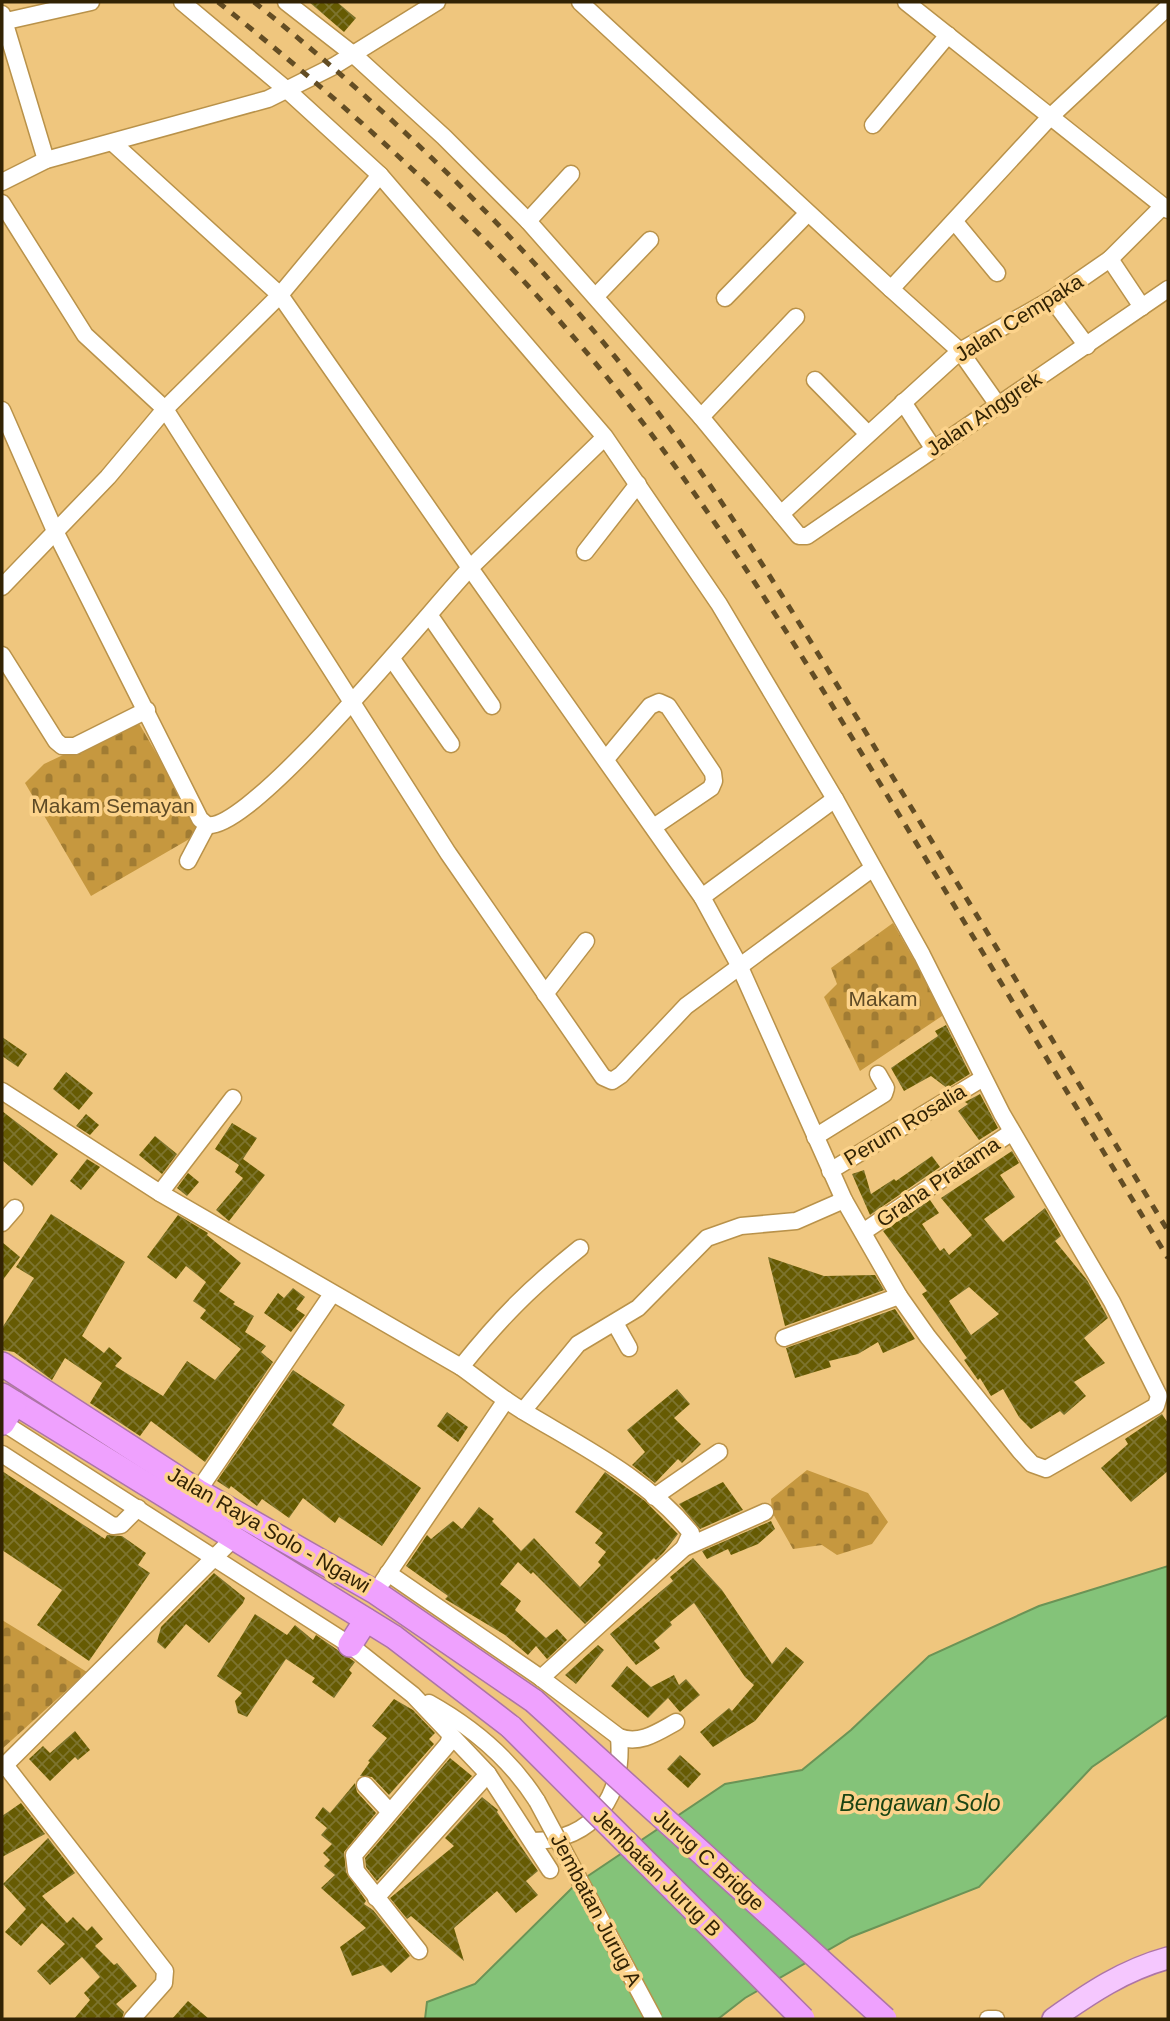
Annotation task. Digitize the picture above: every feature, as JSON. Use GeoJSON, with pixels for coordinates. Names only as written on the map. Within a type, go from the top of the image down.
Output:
{"type":"FeatureCollection","features":[{"type":"Feature","properties":{"kind":"highway","name":"Jalan Raya Solo - Ngawi"},"geometry":{"type":"LineString","coordinates":[[2,1364],[198,1491],[382,1583],[534,1701]]}},
{"type":"Feature","properties":{"kind":"highway","name":"Jalan Raya Solo - Ngawi"},"geometry":{"type":"LineString","coordinates":[[9,1399],[366,1620],[425,1660],[511,1727]]}},
{"type":"Feature","properties":{"kind":"highway"},"geometry":{"type":"LineString","coordinates":[[2,1423],[9,1399]]}},
{"type":"Feature","properties":{"kind":"highway"},"geometry":{"type":"LineString","coordinates":[[350,1645],[366,1620]]}},
{"type":"Feature","properties":{"kind":"highway","name":"Jurug C Bridge"},"geometry":{"type":"LineString","coordinates":[[534,1701],[885,2019]]}},
{"type":"Feature","properties":{"kind":"highway","name":"Jembatan Jurug B"},"geometry":{"type":"LineString","coordinates":[[511,1727],[803,2019]]}},
{"type":"Feature","properties":{"kind":"main road"},"geometry":{"type":"LineString","coordinates":[[1053,2019],[1113,1979],[1136,1967],[1168,1958]]}},
{"type":"Feature","properties":{"kind":"street"},"geometry":{"type":"LineString","coordinates":[[46,160],[2,20],[91,2]]}},
{"type":"Feature","properties":{"kind":"street"},"geometry":{"type":"LineString","coordinates":[[113,143],[280,295],[654,826],[702,897],[739,965],[844,1200],[899,1296],[928,1337],[1020,1451],[1039,1468],[1046,1469],[1156,1406],[1159,1396],[1112,1302],[1012,1132],[922,956],[835,799],[719,604],[638,484],[605,437],[380,175],[287,90],[182,2]]}},
{"type":"Feature","properties":{"kind":"street"},"geometry":{"type":"LineString","coordinates":[[286,2],[354,55],[444,137],[528,221],[701,417],[781,514]]}},
{"type":"Feature","properties":{"kind":"street"},"geometry":{"type":"LineString","coordinates":[[2,182],[46,160],[248,106],[287,90],[354,55],[437,2]]}},
{"type":"Feature","properties":{"kind":"street"},"geometry":{"type":"LineString","coordinates":[[580,2],[807,214],[960,351],[998,405]]}},
{"type":"Feature","properties":{"kind":"street"},"geometry":{"type":"LineString","coordinates":[[906,2],[1166,208]]}},
{"type":"Feature","properties":{"kind":"street"},"geometry":{"type":"LineString","coordinates":[[891,289],[1051,117],[1168,7]]}},
{"type":"Feature","properties":{"kind":"street"},"geometry":{"type":"LineString","coordinates":[[873,125],[948,35]]}},
{"type":"Feature","properties":{"kind":"street"},"geometry":{"type":"LineString","coordinates":[[528,221],[571,174]]}},
{"type":"Feature","properties":{"kind":"street"},"geometry":{"type":"LineString","coordinates":[[2,587],[108,477],[165,409],[280,295],[380,175]]}},
{"type":"Feature","properties":{"kind":"street"},"geometry":{"type":"LineString","coordinates":[[2,203],[85,335],[165,409],[448,853],[603,1077],[612,1081],[628,1068],[671,1018],[873,868]]}},
{"type":"Feature","properties":{"kind":"street","name":"Jalan Cempaka"},"geometry":{"type":"LineString","coordinates":[[781,514],[960,351],[1052,299],[1110,259],[1166,208]]}},
{"type":"Feature","properties":{"kind":"street"},"geometry":{"type":"LineString","coordinates":[[725,298],[807,214]]}},
{"type":"Feature","properties":{"kind":"street"},"geometry":{"type":"LineString","coordinates":[[955,222],[997,273]]}},
{"type":"Feature","properties":{"kind":"street"},"geometry":{"type":"LineString","coordinates":[[596,296],[650,240]]}},
{"type":"Feature","properties":{"kind":"street"},"geometry":{"type":"LineString","coordinates":[[1110,259],[1142,307]]}},
{"type":"Feature","properties":{"kind":"street","name":"Jalan Anggrek"},"geometry":{"type":"LineString","coordinates":[[781,514],[799,536],[807,536],[1168,289]]}},
{"type":"Feature","properties":{"kind":"street"},"geometry":{"type":"LineString","coordinates":[[1052,299],[1087,346]]}},
{"type":"Feature","properties":{"kind":"street"},"geometry":{"type":"LineString","coordinates":[[701,417],[796,317]]}},
{"type":"Feature","properties":{"kind":"street"},"geometry":{"type":"LineString","coordinates":[[815,380],[868,434]]}},
{"type":"Feature","properties":{"kind":"street"},"geometry":{"type":"LineString","coordinates":[[903,402],[933,448]]}},
{"type":"Feature","properties":{"kind":"street"},"geometry":{"type":"LineString","coordinates":[[2,410],[55,531],[200,819],[207,825],[224,823],[287,769],[352,704],[470,568],[605,437]]}},
{"type":"Feature","properties":{"kind":"street"},"geometry":{"type":"LineString","coordinates":[[585,552],[638,484]]}},
{"type":"Feature","properties":{"kind":"street"},"geometry":{"type":"LineString","coordinates":[[430,616],[492,706]]}},
{"type":"Feature","properties":{"kind":"street"},"geometry":{"type":"LineString","coordinates":[[2,655],[56,741],[62,746],[75,746],[146,710]]}},
{"type":"Feature","properties":{"kind":"street"},"geometry":{"type":"LineString","coordinates":[[392,659],[450,744]]}},
{"type":"Feature","properties":{"kind":"street"},"geometry":{"type":"LineString","coordinates":[[606,759],[650,706],[659,702],[668,706],[713,773],[714,781],[711,788],[654,826]]}},
{"type":"Feature","properties":{"kind":"street"},"geometry":{"type":"LineString","coordinates":[[702,897],[835,799]]}},
{"type":"Feature","properties":{"kind":"street"},"geometry":{"type":"LineString","coordinates":[[188,861],[207,825]]}},
{"type":"Feature","properties":{"kind":"street"},"geometry":{"type":"LineString","coordinates":[[545,994],[586,941]]}},
{"type":"Feature","properties":{"kind":"street"},"geometry":{"type":"LineString","coordinates":[[815,1137],[884,1094],[886,1088],[878,1074]]}},
{"type":"Feature","properties":{"kind":"street","name":"Perum Rosalia"},"geometry":{"type":"LineString","coordinates":[[830,1171],[979,1080]]}},
{"type":"Feature","properties":{"kind":"street"},"geometry":{"type":"LineString","coordinates":[[2,1091],[160,1193],[461,1367],[523,1411],[611,1464],[654,1497],[691,1533],[684,1548]]}},
{"type":"Feature","properties":{"kind":"street"},"geometry":{"type":"LineString","coordinates":[[160,1193],[233,1098]]}},
{"type":"Feature","properties":{"kind":"street","name":"Graha Pratama"},"geometry":{"type":"LineString","coordinates":[[863,1232],[1012,1132]]}},
{"type":"Feature","properties":{"kind":"street"},"geometry":{"type":"LineString","coordinates":[[523,1411],[578,1344],[655,1293],[707,1238],[732,1228],[796,1221],[844,1200]]}},
{"type":"Feature","properties":{"kind":"street"},"geometry":{"type":"LineString","coordinates":[[2,1223],[15,1208]]}},
{"type":"Feature","properties":{"kind":"street"},"geometry":{"type":"LineString","coordinates":[[461,1367],[498,1320],[526,1291],[580,1248]]}},
{"type":"Feature","properties":{"kind":"street"},"geometry":{"type":"LineString","coordinates":[[198,1491],[332,1294]]}},
{"type":"Feature","properties":{"kind":"street"},"geometry":{"type":"LineString","coordinates":[[784,1338],[899,1296]]}},
{"type":"Feature","properties":{"kind":"street"},"geometry":{"type":"LineString","coordinates":[[615,1322],[629,1348]]}},
{"type":"Feature","properties":{"kind":"street"},"geometry":{"type":"LineString","coordinates":[[506,1400],[382,1583],[541,1678],[619,1737],[634,1740],[644,1738],[676,1722]]}},
{"type":"Feature","properties":{"kind":"street"},"geometry":{"type":"LineString","coordinates":[[2,1423],[350,1645],[414,1695],[488,1774],[550,1870]]}},
{"type":"Feature","properties":{"kind":"street"},"geometry":{"type":"LineString","coordinates":[[654,1497],[719,1452]]}},
{"type":"Feature","properties":{"kind":"street"},"geometry":{"type":"LineString","coordinates":[[2,1454],[113,1526],[121,1525],[138,1508]]}},
{"type":"Feature","properties":{"kind":"street"},"geometry":{"type":"LineString","coordinates":[[541,1678],[684,1548],[765,1512]]}},
{"type":"Feature","properties":{"kind":"street"},"geometry":{"type":"LineString","coordinates":[[132,2019],[164,1983],[165,1971],[3,1766],[234,1538]]}},
{"type":"Feature","properties":{"kind":"street","name":"Jembatan Jurug A"},"geometry":{"type":"LineString","coordinates":[[414,1695],[456,1718],[494,1749],[526,1784],[654,2019]]}},
{"type":"Feature","properties":{"kind":"street"},"geometry":{"type":"LineString","coordinates":[[419,1951],[354,1867],[354,1855],[449,1744],[452,1735]]}},
{"type":"Feature","properties":{"kind":"street"},"geometry":{"type":"LineString","coordinates":[[533,1841],[553,1841],[572,1833],[603,1809],[619,1775],[619,1737]]}},
{"type":"Feature","properties":{"kind":"street"},"geometry":{"type":"LineString","coordinates":[[376,1898],[488,1774]]}},
{"type":"Feature","properties":{"kind":"street"},"geometry":{"type":"LineString","coordinates":[[365,1785],[390,1812]]}},
{"type":"Feature","properties":{"kind":"street"},"geometry":{"type":"LineString","coordinates":[[988,2019],[996,2019]]}},
{"type":"Feature","properties":{"kind":"green space","name":"Makam Semayan"},"geometry":{"type":"Polygon","coordinates":[[[137,720],[193,816],[199,828],[198,834],[91,896],[25,783],[44,764],[137,720]]]}},
{"type":"Feature","properties":{"kind":"green space","name":"Makam"},"geometry":{"type":"Polygon","coordinates":[[[893,923],[945,1014],[860,1071],[824,997],[837,984],[831,968],[893,923]]]}},
{"type":"Feature","properties":{"kind":"green space"},"geometry":{"type":"Polygon","coordinates":[[[807,1470],[868,1493],[888,1522],[872,1544],[837,1555],[822,1545],[793,1549],[772,1512],[771,1499],[807,1470]]]}},
{"type":"Feature","properties":{"kind":"green space"},"geometry":{"type":"Polygon","coordinates":[[[2,1620],[87,1672],[2,1749],[2,1620]]]}},
{"type":"Feature","properties":{"kind":"water","name":"Bengawan Solo"},"geometry":{"type":"Polygon","coordinates":[[[1168,1566],[1168,1715],[1092,1767],[979,1887],[851,1937],[745,1998],[718,2019],[425,2019],[427,2002],[475,1984],[576,1884],[725,1784],[802,1770],[851,1730],[929,1656],[1039,1606],[1168,1566]]]}},
{"type":"Feature","properties":{"kind":"building"},"geometry":{"type":"Polygon","coordinates":[[[309,2],[337,2],[356,18],[344,32],[309,2]]]}},
{"type":"Feature","properties":{"kind":"building"},"geometry":{"type":"Polygon","coordinates":[[[946,1025],[970,1074],[947,1088],[931,1076],[904,1091],[891,1068],[938,1036],[935,1031],[946,1025]]]}},
{"type":"Feature","properties":{"kind":"building"},"geometry":{"type":"Polygon","coordinates":[[[2,1037],[27,1054],[18,1067],[2,1056],[2,1037]]]}},
{"type":"Feature","properties":{"kind":"building"},"geometry":{"type":"Polygon","coordinates":[[[66,1072],[93,1093],[79,1110],[53,1089],[66,1072]]]}},
{"type":"Feature","properties":{"kind":"building"},"geometry":{"type":"Polygon","coordinates":[[[980,1094],[998,1128],[979,1140],[958,1111],[968,1104],[965,1102],[980,1094]]]}},
{"type":"Feature","properties":{"kind":"building"},"geometry":{"type":"Polygon","coordinates":[[[2,1111],[58,1154],[32,1186],[2,1160],[2,1111]]]}},
{"type":"Feature","properties":{"kind":"building"},"geometry":{"type":"Polygon","coordinates":[[[86,1114],[99,1125],[90,1135],[76,1126],[86,1114]]]}},
{"type":"Feature","properties":{"kind":"building"},"geometry":{"type":"Polygon","coordinates":[[[232,1123],[257,1138],[243,1159],[265,1175],[229,1221],[216,1210],[243,1178],[235,1172],[239,1165],[215,1149],[232,1123]]]}},
{"type":"Feature","properties":{"kind":"building"},"geometry":{"type":"Polygon","coordinates":[[[155,1136],[177,1154],[162,1174],[139,1155],[155,1136]]]}},
{"type":"Feature","properties":{"kind":"building"},"geometry":{"type":"Polygon","coordinates":[[[1012,1151],[1019,1163],[1000,1175],[1015,1197],[984,1219],[1003,1242],[1045,1208],[1061,1236],[1055,1241],[1087,1280],[1108,1318],[1084,1338],[1105,1363],[1074,1382],[1086,1396],[1064,1415],[1060,1411],[1031,1429],[1019,1417],[1003,1389],[991,1396],[964,1360],[967,1358],[922,1294],[927,1291],[883,1231],[930,1200],[939,1213],[922,1224],[940,1251],[944,1248],[949,1255],[972,1235],[941,1198],[1012,1151]],[[969,1287],[949,1301],[971,1335],[999,1314],[969,1287]]]}},
{"type":"Feature","properties":{"kind":"building"},"geometry":{"type":"Polygon","coordinates":[[[932,1156],[940,1167],[870,1215],[852,1174],[864,1170],[871,1194],[894,1179],[896,1181],[932,1156]]]}},
{"type":"Feature","properties":{"kind":"building"},"geometry":{"type":"Polygon","coordinates":[[[87,1159],[100,1167],[81,1190],[70,1181],[87,1159]]]}},
{"type":"Feature","properties":{"kind":"building"},"geometry":{"type":"Polygon","coordinates":[[[188,1173],[199,1182],[187,1196],[177,1188],[188,1173]]]}},
{"type":"Feature","properties":{"kind":"building"},"geometry":{"type":"Polygon","coordinates":[[[51,1214],[125,1262],[82,1336],[104,1353],[109,1347],[122,1358],[115,1366],[163,1396],[187,1361],[215,1380],[241,1349],[200,1318],[206,1310],[193,1301],[206,1282],[186,1266],[176,1279],[147,1257],[178,1215],[208,1233],[207,1235],[241,1263],[219,1291],[235,1302],[233,1304],[254,1316],[245,1332],[266,1346],[261,1352],[273,1362],[205,1462],[151,1421],[140,1436],[90,1403],[102,1383],[65,1358],[52,1380],[14,1352],[2,1350],[2,1328],[34,1278],[16,1267],[51,1214]]]}},
{"type":"Feature","properties":{"kind":"building"},"geometry":{"type":"Polygon","coordinates":[[[2,1242],[20,1257],[2,1281],[2,1242]]]}},
{"type":"Feature","properties":{"kind":"building"},"geometry":{"type":"Polygon","coordinates":[[[768,1257],[824,1276],[875,1275],[884,1290],[785,1326],[768,1257]]]}},
{"type":"Feature","properties":{"kind":"building"},"geometry":{"type":"Polygon","coordinates":[[[293,1288],[305,1297],[296,1309],[305,1315],[291,1332],[264,1313],[278,1293],[284,1298],[293,1288]]]}},
{"type":"Feature","properties":{"kind":"building"},"geometry":{"type":"Polygon","coordinates":[[[895,1309],[915,1339],[883,1353],[878,1342],[858,1354],[829,1361],[831,1367],[795,1378],[786,1348],[895,1309]]]}},
{"type":"Feature","properties":{"kind":"building"},"geometry":{"type":"Polygon","coordinates":[[[293,1370],[345,1405],[332,1425],[421,1488],[382,1546],[339,1517],[335,1523],[303,1498],[289,1518],[262,1499],[257,1506],[231,1486],[229,1489],[217,1481],[293,1370]]]}},
{"type":"Feature","properties":{"kind":"building"},"geometry":{"type":"Polygon","coordinates":[[[677,1389],[690,1404],[674,1418],[701,1444],[682,1463],[678,1459],[655,1483],[632,1465],[645,1452],[627,1430],[677,1389]]]}},
{"type":"Feature","properties":{"kind":"building"},"geometry":{"type":"Polygon","coordinates":[[[447,1412],[468,1427],[458,1442],[437,1426],[447,1412]]]}},
{"type":"Feature","properties":{"kind":"building"},"geometry":{"type":"Polygon","coordinates":[[[1162,1414],[1168,1423],[1168,1471],[1131,1502],[1101,1468],[1128,1444],[1125,1439],[1162,1414]]]}},
{"type":"Feature","properties":{"kind":"building"},"geometry":{"type":"Polygon","coordinates":[[[2,1471],[105,1539],[107,1535],[122,1536],[146,1553],[138,1565],[150,1573],[89,1661],[37,1625],[62,1590],[2,1550],[2,1471]]]}},
{"type":"Feature","properties":{"kind":"building"},"geometry":{"type":"Polygon","coordinates":[[[605,1472],[645,1501],[678,1534],[656,1560],[654,1558],[585,1624],[533,1572],[531,1574],[518,1562],[500,1584],[521,1601],[515,1610],[546,1638],[557,1629],[567,1640],[547,1659],[536,1646],[528,1655],[505,1635],[445,1599],[448,1596],[406,1566],[427,1535],[431,1539],[453,1521],[462,1529],[479,1507],[494,1519],[492,1521],[521,1551],[534,1538],[580,1587],[601,1565],[598,1562],[606,1552],[595,1543],[603,1533],[575,1512],[605,1472]]]}},
{"type":"Feature","properties":{"kind":"building"},"geometry":{"type":"Polygon","coordinates":[[[723,1482],[743,1510],[700,1529],[679,1504],[723,1482]]]}},
{"type":"Feature","properties":{"kind":"building"},"geometry":{"type":"Polygon","coordinates":[[[771,1521],[775,1529],[758,1544],[731,1555],[728,1549],[707,1559],[702,1551],[771,1521]]]}},
{"type":"Feature","properties":{"kind":"building"},"geometry":{"type":"Polygon","coordinates":[[[693,1558],[722,1590],[772,1664],[786,1647],[804,1662],[755,1721],[713,1747],[700,1732],[729,1708],[732,1711],[754,1685],[745,1677],[694,1603],[670,1622],[672,1625],[654,1641],[660,1648],[636,1665],[610,1634],[673,1581],[670,1577],[693,1558]]]}},
{"type":"Feature","properties":{"kind":"building"},"geometry":{"type":"Polygon","coordinates":[[[214,1573],[245,1598],[243,1603],[209,1643],[186,1624],[165,1649],[157,1642],[161,1627],[214,1573]]]}},
{"type":"Feature","properties":{"kind":"building"},"geometry":{"type":"Polygon","coordinates":[[[255,1614],[287,1635],[295,1625],[313,1640],[316,1635],[355,1662],[349,1670],[352,1673],[334,1698],[312,1682],[315,1678],[286,1659],[247,1717],[238,1713],[235,1701],[242,1693],[217,1676],[255,1614]]]}},
{"type":"Feature","properties":{"kind":"building"},"geometry":{"type":"Polygon","coordinates":[[[598,1645],[604,1650],[576,1684],[565,1675],[598,1645]]]}},
{"type":"Feature","properties":{"kind":"building"},"geometry":{"type":"Polygon","coordinates":[[[627,1666],[651,1687],[674,1675],[679,1685],[686,1679],[700,1695],[680,1712],[668,1698],[648,1718],[611,1686],[627,1666]]]}},
{"type":"Feature","properties":{"kind":"building"},"geometry":{"type":"Polygon","coordinates":[[[394,1699],[413,1710],[435,1733],[429,1739],[434,1744],[389,1795],[372,1777],[360,1776],[370,1762],[368,1761],[387,1738],[372,1726],[394,1699]]]}},
{"type":"Feature","properties":{"kind":"building"},"geometry":{"type":"Polygon","coordinates":[[[75,1731],[90,1750],[78,1760],[75,1757],[50,1781],[29,1759],[43,1746],[50,1753],[75,1731]]]}},
{"type":"Feature","properties":{"kind":"building"},"geometry":{"type":"Polygon","coordinates":[[[680,1755],[701,1774],[688,1788],[667,1769],[680,1755]]]}},
{"type":"Feature","properties":{"kind":"building"},"geometry":{"type":"Polygon","coordinates":[[[450,1758],[472,1776],[377,1881],[366,1867],[365,1858],[450,1758]]]}},
{"type":"Feature","properties":{"kind":"building"},"geometry":{"type":"Polygon","coordinates":[[[355,1783],[357,1792],[376,1813],[344,1852],[346,1872],[366,1901],[364,1904],[373,1910],[410,1956],[391,1973],[383,1965],[352,1976],[340,1947],[366,1928],[321,1888],[335,1875],[324,1866],[330,1860],[323,1853],[332,1844],[321,1835],[327,1828],[315,1818],[323,1807],[330,1813],[355,1783]]]}},
{"type":"Feature","properties":{"kind":"building"},"geometry":{"type":"Polygon","coordinates":[[[482,1797],[498,1810],[538,1871],[526,1881],[538,1895],[516,1913],[497,1891],[454,1928],[464,1961],[411,1916],[407,1919],[390,1898],[454,1846],[445,1838],[482,1797]]]}},
{"type":"Feature","properties":{"kind":"building"},"geometry":{"type":"Polygon","coordinates":[[[21,1803],[45,1834],[2,1857],[2,1816],[21,1803]]]}},
{"type":"Feature","properties":{"kind":"building"},"geometry":{"type":"Polygon","coordinates":[[[48,1838],[75,1873],[42,1896],[67,1923],[73,1917],[87,1931],[92,1926],[103,1939],[95,1946],[114,1965],[117,1963],[137,1986],[116,2004],[124,2012],[122,2019],[74,2019],[90,2000],[84,1993],[100,1977],[82,1957],[50,1985],[37,1971],[65,1944],[42,1923],[21,1946],[5,1932],[26,1909],[3,1884],[48,1838]]]}},
{"type":"Feature","properties":{"kind":"building"},"geometry":{"type":"Polygon","coordinates":[[[188,2001],[209,2019],[172,2019],[188,2001]]]}},
{"type":"Feature","properties":{"kind":"railway"},"geometry":{"type":"LineString","coordinates":[[218,2],[362,123],[454,209],[582,347],[666,454],[743,565],[816,679],[1168,1258]]}},
{"type":"Feature","properties":{"kind":"railway"},"geometry":{"type":"LineString","coordinates":[[254,2],[391,119],[477,202],[598,336],[676,437],[817,651],[1168,1231]]}}]}
